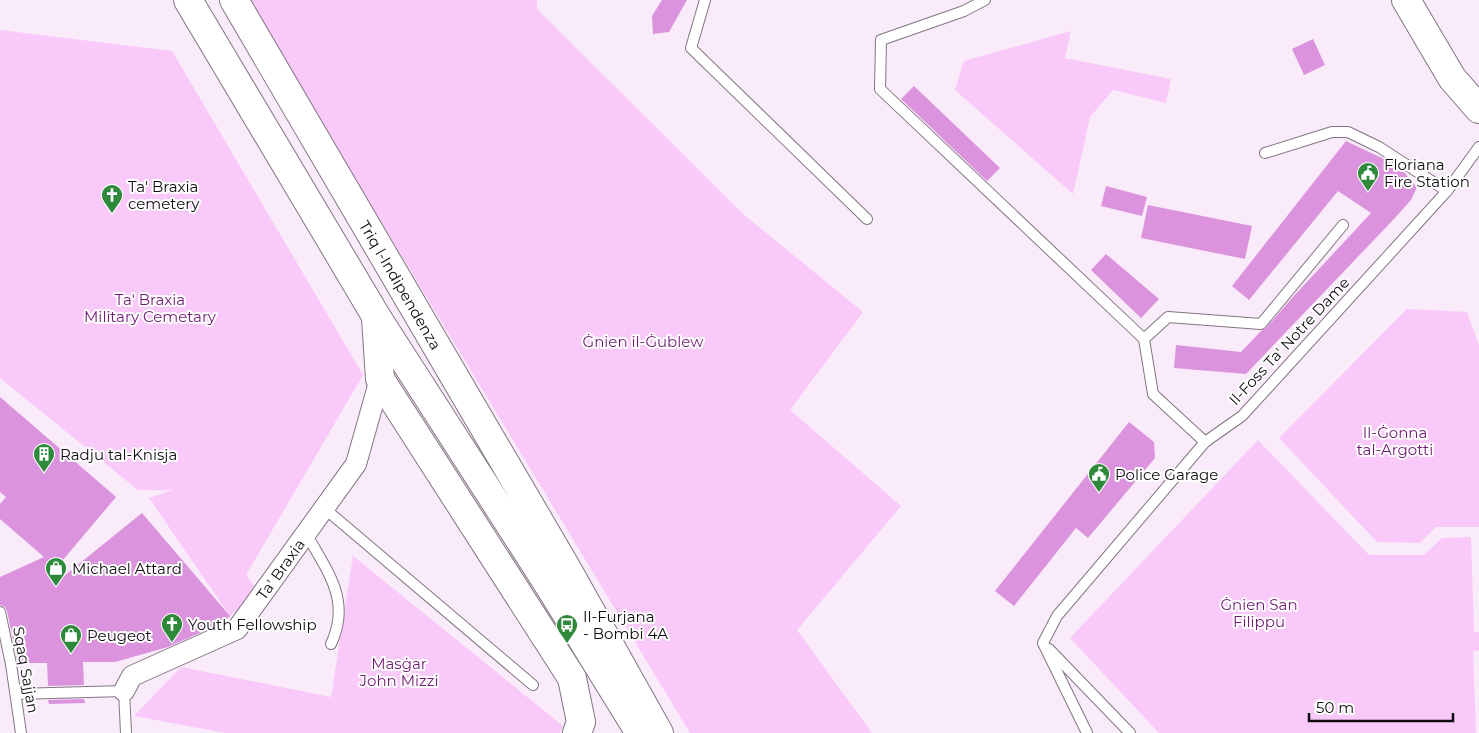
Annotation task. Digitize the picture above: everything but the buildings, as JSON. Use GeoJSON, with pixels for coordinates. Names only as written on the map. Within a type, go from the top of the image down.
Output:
{"type":"FeatureCollection","features":[{"type":"Feature","properties":{"kind":"main road"},"geometry":{"type":"LineString","coordinates":[[188,0],[376,316],[553,592],[640,733]]}},
{"type":"Feature","properties":{"kind":"main road","name":"Triq l-Indipendenza"},"geometry":{"type":"LineString","coordinates":[[234,0],[567,569]]}},
{"type":"Feature","properties":{"kind":"main road"},"geometry":{"type":"LineString","coordinates":[[1406,0],[1452,78],[1479,109]]}},
{"type":"Feature","properties":{"kind":"main road"},"geometry":{"type":"LineString","coordinates":[[376,316],[380,379],[572,678],[581,722],[577,733]]}},
{"type":"Feature","properties":{"kind":"main road"},"geometry":{"type":"LineString","coordinates":[[567,569],[659,733]]}},
{"type":"Feature","properties":{"kind":"main road"},"geometry":{"type":"LineString","coordinates":[[567,569],[669,723],[678,733]]}},
{"type":"Feature","properties":{"kind":"street","name":"Ta' Braxia"},"geometry":{"type":"LineString","coordinates":[[124,691],[132,676],[237,629],[356,464],[380,379]]}},
{"type":"Feature","properties":{"kind":"lane"},"geometry":{"type":"LineString","coordinates":[[705,0],[691,48],[866,220]]}},
{"type":"Feature","properties":{"kind":"lane"},"geometry":{"type":"LineString","coordinates":[[985,0],[964,10],[882,40],[880,89],[1144,339],[1153,394],[1205,442]]}},
{"type":"Feature","properties":{"kind":"lane"},"geometry":{"type":"LineString","coordinates":[[1265,154],[1332,132],[1348,132],[1379,147],[1446,191]]}},
{"type":"Feature","properties":{"kind":"lane","name":"Il-Foss Ta' Notre Dame"},"geometry":{"type":"LineString","coordinates":[[1043,643],[1057,616],[1205,442],[1242,416],[1446,191],[1479,147]]}},
{"type":"Feature","properties":{"kind":"lane"},"geometry":{"type":"LineString","coordinates":[[1144,339],[1168,317],[1260,324],[1343,225]]}},
{"type":"Feature","properties":{"kind":"lane"},"geometry":{"type":"LineString","coordinates":[[324,508],[533,685]]}},
{"type":"Feature","properties":{"kind":"lane"},"geometry":{"type":"LineString","coordinates":[[306,532],[332,579],[339,599],[339,619],[336,634],[331,644]]}},
{"type":"Feature","properties":{"kind":"lane","name":"Sqaq Sajjan"},"geometry":{"type":"LineString","coordinates":[[0,612],[12,664],[21,733]]}},
{"type":"Feature","properties":{"kind":"lane"},"geometry":{"type":"LineString","coordinates":[[1043,643],[1087,733]]}},
{"type":"Feature","properties":{"kind":"lane"},"geometry":{"type":"LineString","coordinates":[[1043,643],[1130,733]]}},
{"type":"Feature","properties":{"kind":"lane"},"geometry":{"type":"LineString","coordinates":[[16,694],[124,691],[126,733]]}},
{"type":"Feature","properties":{"kind":"green space","name":"Ġnien il-Ġublew"},"geometry":{"type":"Polygon","coordinates":[[[247,0],[537,0],[537,9],[743,214],[863,312],[790,410],[901,506],[797,630],[872,733],[690,733],[247,0]]]}},
{"type":"Feature","properties":{"kind":"green space","name":"Ta' Braxia Military Cemetary"},"geometry":{"type":"Polygon","coordinates":[[[0,30],[172,51],[363,375],[246,575],[259,592],[230,616],[149,498],[173,490],[138,490],[0,378],[0,30]]]}},
{"type":"Feature","properties":{"kind":"green space"},"geometry":{"type":"Polygon","coordinates":[[[1071,31],[1065,58],[1171,79],[1166,103],[1113,90],[1090,117],[1073,194],[955,90],[964,61],[1071,31]]]}},
{"type":"Feature","properties":{"kind":"green space","name":"Il-Ġonna tal-Argotti"},"geometry":{"type":"Polygon","coordinates":[[[1407,309],[1467,312],[1479,346],[1479,527],[1436,527],[1420,543],[1377,542],[1279,438],[1407,309]]]}},
{"type":"Feature","properties":{"kind":"green space","name":"Ġnien San Filippu"},"geometry":{"type":"Polygon","coordinates":[[[1258,440],[1369,555],[1424,555],[1442,538],[1471,537],[1474,632],[1479,632],[1479,650],[1473,651],[1476,733],[1159,733],[1070,638],[1258,440]]]}},
{"type":"Feature","properties":{"kind":"green space","name":"Masġar John Mizzi"},"geometry":{"type":"Polygon","coordinates":[[[353,556],[563,726],[560,733],[226,733],[134,716],[181,667],[331,697],[353,556]]]}},
{"type":"Feature","properties":{"kind":"place","name":"Floriana Fire Station"},"geometry":{"type":"Point","coordinates":[1368,192]}},
{"type":"Feature","properties":{"kind":"place","name":"Ta' Braxia cemetery"},"geometry":{"type":"Point","coordinates":[112,214]}},
{"type":"Feature","properties":{"kind":"place","name":"Radju tal-Knisja"},"geometry":{"type":"Point","coordinates":[44,473]}},
{"type":"Feature","properties":{"kind":"place","name":"Police Garage"},"geometry":{"type":"Point","coordinates":[1099,493]}},
{"type":"Feature","properties":{"kind":"place","name":"Michael Attard"},"geometry":{"type":"Point","coordinates":[56,587]}},
{"type":"Feature","properties":{"kind":"place","name":"Youth Fellowship"},"geometry":{"type":"Point","coordinates":[172,643]}},
{"type":"Feature","properties":{"kind":"place","name":"Il-Furjana - Bombi 4A"},"geometry":{"type":"Point","coordinates":[567,644]}},
{"type":"Feature","properties":{"kind":"place","name":"Peugeot"},"geometry":{"type":"Point","coordinates":[71,654]}}]}
